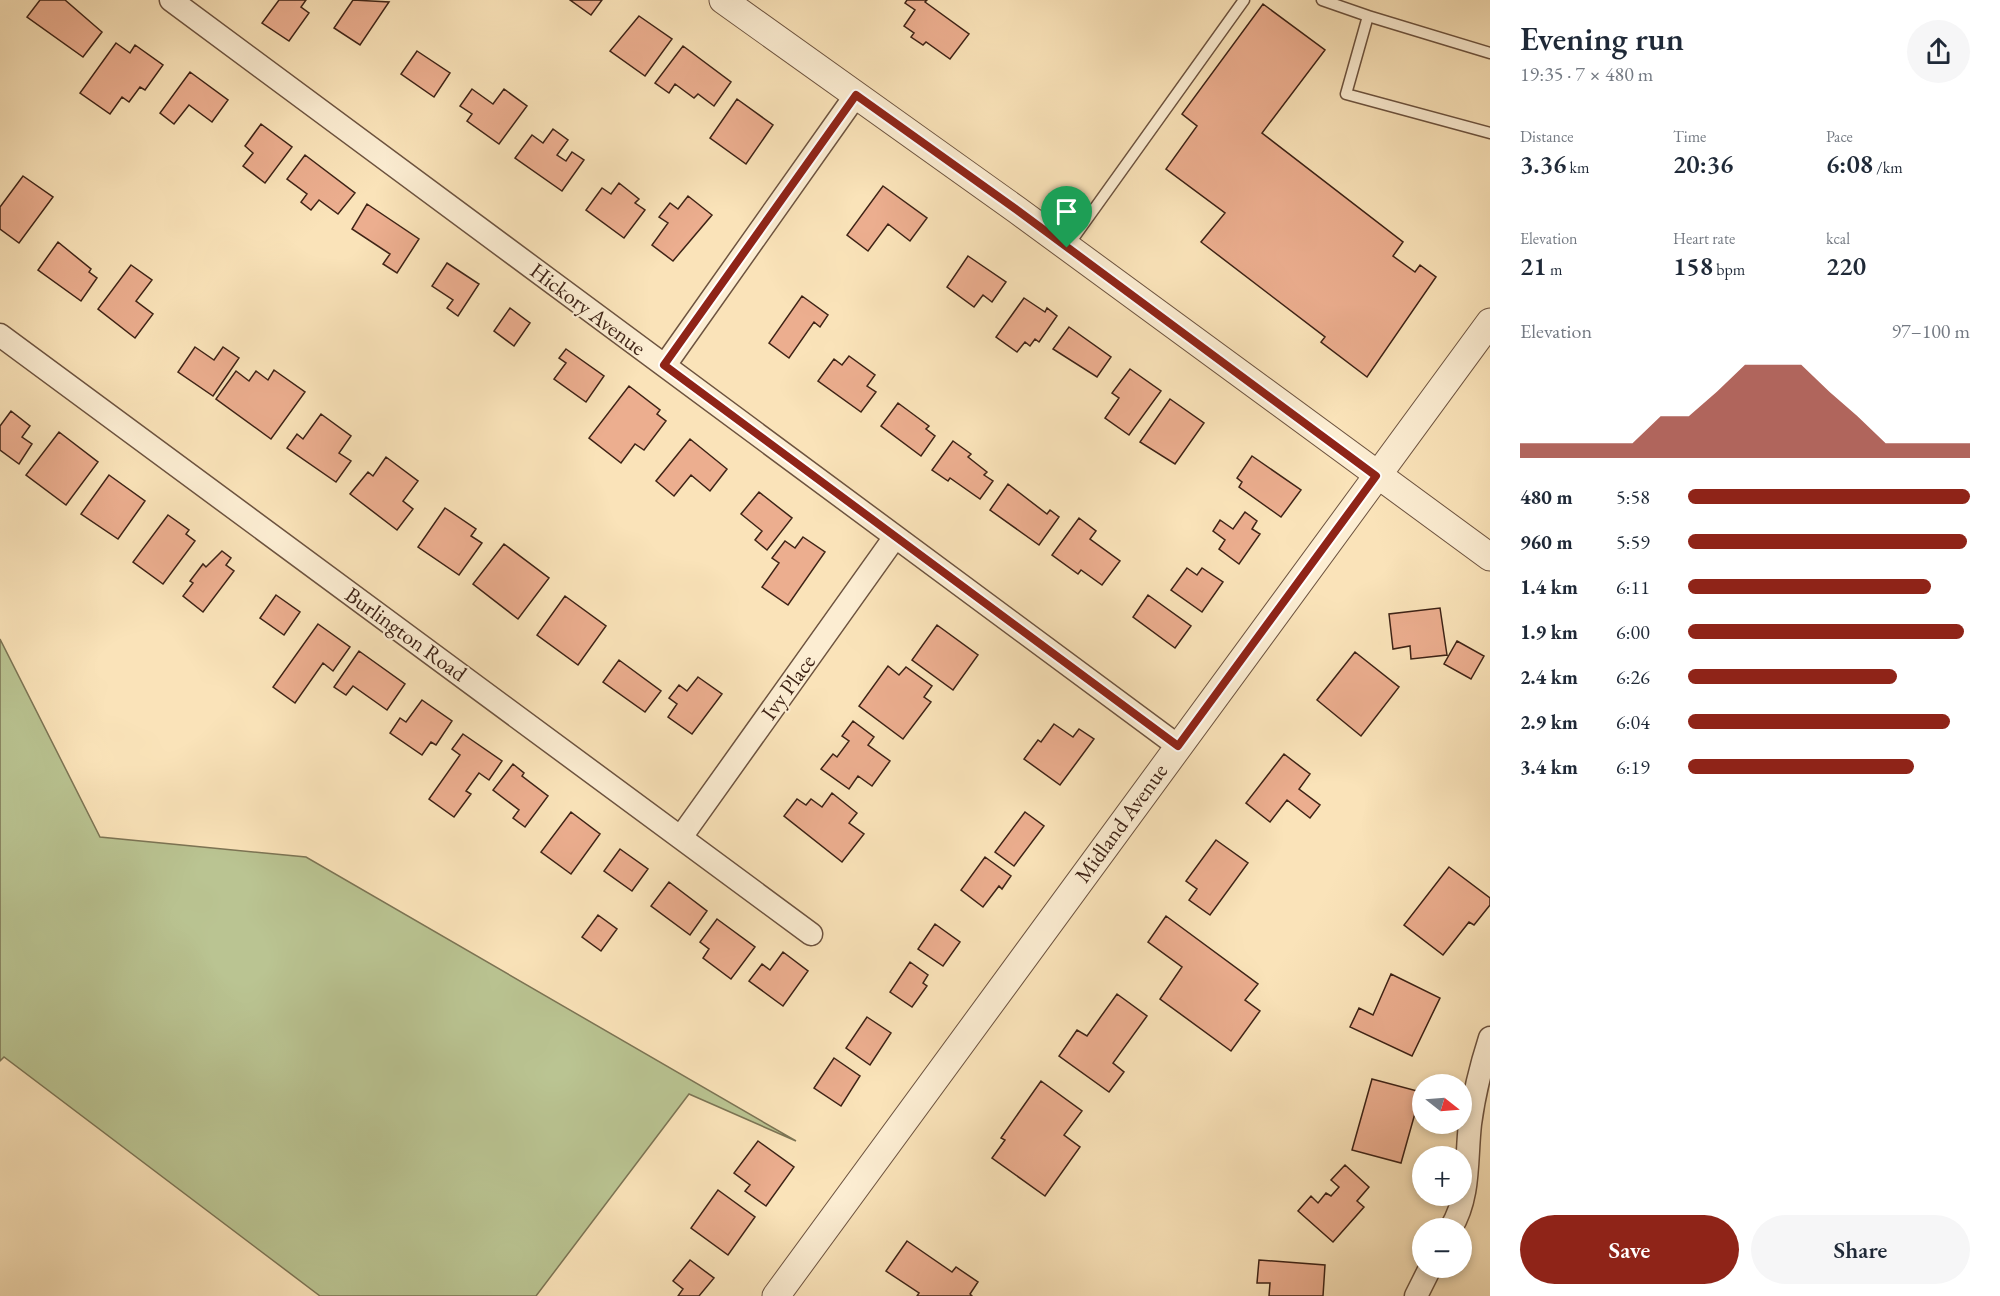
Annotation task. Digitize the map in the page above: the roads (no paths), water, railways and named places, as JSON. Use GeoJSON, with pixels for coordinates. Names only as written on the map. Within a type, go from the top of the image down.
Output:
{"type":"FeatureCollection","features":[{"type":"Feature","properties":{"kind":"street","name":"Hickory Avenue"},"geometry":{"type":"LineString","coordinates":[[171,0],[1178,746]]}},
{"type":"Feature","properties":{"kind":"street"},"geometry":{"type":"LineString","coordinates":[[723,0],[1490,557]]}},
{"type":"Feature","properties":{"kind":"street"},"geometry":{"type":"LineString","coordinates":[[664,365],[856,95]]}},
{"type":"Feature","properties":{"kind":"street","name":"Midland Avenue"},"geometry":{"type":"LineString","coordinates":[[776,1296],[1490,322]]}},
{"type":"Feature","properties":{"kind":"street","name":"Burlington Road"},"geometry":{"type":"LineString","coordinates":[[0,335],[811,934]]}},
{"type":"Feature","properties":{"kind":"street","name":"Ivy Place"},"geometry":{"type":"LineString","coordinates":[[681,837],[895,537]]}},
{"type":"Feature","properties":{"kind":"street"},"geometry":{"type":"LineString","coordinates":[[1455,1218],[1466,1190],[1470,1126],[1477,1080],[1490,1038]]}},
{"type":"Feature","properties":{"kind":"street"},"geometry":{"type":"LineString","coordinates":[[1416,1296],[1425,1278]]}},
{"type":"Feature","properties":{"kind":"lane"},"geometry":{"type":"LineString","coordinates":[[1067,248],[1244,0]]}},
{"type":"Feature","properties":{"kind":"lane"},"geometry":{"type":"LineString","coordinates":[[1322,0],[1490,53]]}},
{"type":"Feature","properties":{"kind":"lane"},"geometry":{"type":"LineString","coordinates":[[1368,16],[1346,94],[1490,133]]}}]}
